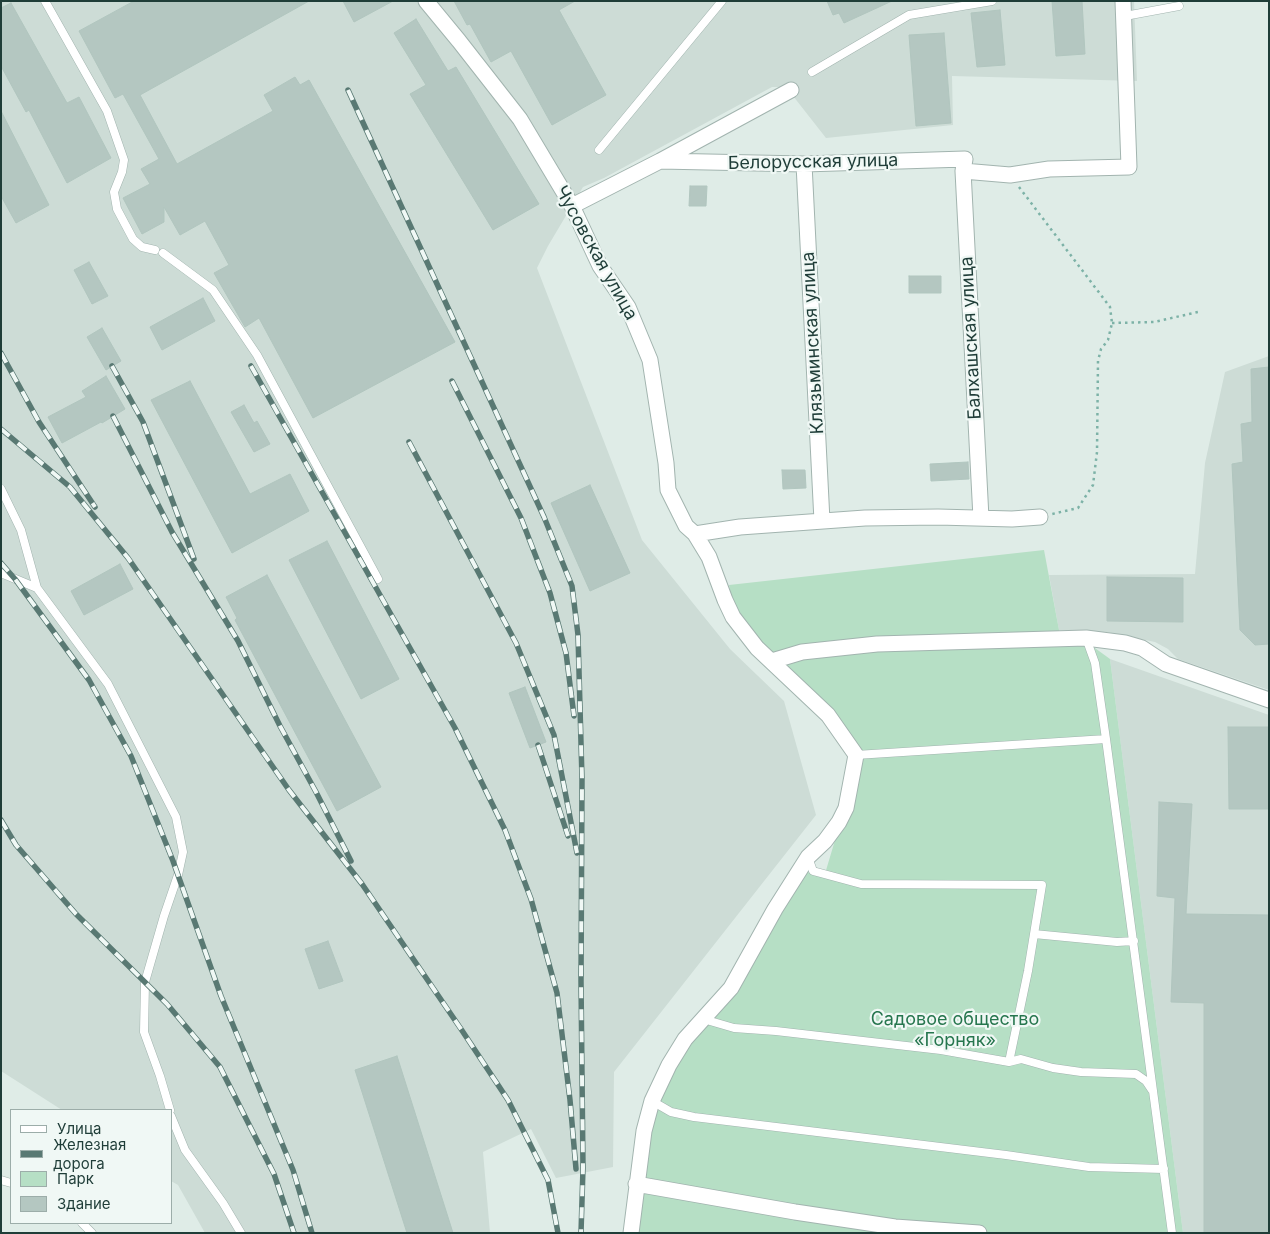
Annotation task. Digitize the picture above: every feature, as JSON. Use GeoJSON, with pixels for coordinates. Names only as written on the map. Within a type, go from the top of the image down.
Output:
{"type":"FeatureCollection","features":[{"type":"Feature","properties":{"kind":"street","name":"Чусовская улица"},"geometry":{"type":"LineString","coordinates":[[426,1],[520,119],[572,206],[600,266],[628,307],[650,360],[666,462],[668,490],[686,526],[695,534],[709,557],[733,617],[757,648],[828,715],[856,755]]}},
{"type":"Feature","properties":{"kind":"street","name":"Белорусская улица"},"geometry":{"type":"LineString","coordinates":[[660,161],[964,165],[1010,175],[1049,169],[1129,167],[1124,8]]}},
{"type":"Feature","properties":{"kind":"street"},"geometry":{"type":"LineString","coordinates":[[572,206],[791,90]]}},
{"type":"Feature","properties":{"kind":"street","name":"Клязьминская улица"},"geometry":{"type":"LineString","coordinates":[[804,164],[822,521]]}},
{"type":"Feature","properties":{"kind":"street","name":"Балхашская улица"},"geometry":{"type":"LineString","coordinates":[[964,165],[981,518]]}},
{"type":"Feature","properties":{"kind":"street"},"geometry":{"type":"LineString","coordinates":[[695,534],[740,527],[865,518],[1012,519],[1040,516]]}},
{"type":"Feature","properties":{"kind":"street"},"geometry":{"type":"LineString","coordinates":[[772,661],[802,652],[877,644],[1086,638],[1125,643],[1142,648],[1166,664],[1269,700]]}},
{"type":"Feature","properties":{"kind":"street"},"geometry":{"type":"LineString","coordinates":[[631,1233],[644,1131],[652,1101],[669,1065],[685,1039],[731,988],[771,916],[808,857],[834,828],[846,808],[856,755]]}},
{"type":"Feature","properties":{"kind":"street"},"geometry":{"type":"LineString","coordinates":[[636,1184],[796,1212],[886,1225],[979,1233]]}},
{"type":"Feature","properties":{"kind":"lane"},"geometry":{"type":"LineString","coordinates":[[45,1],[107,112],[124,160],[122,172],[114,192],[117,209],[132,239],[142,247],[159,252],[213,290],[257,355],[378,579]]}},
{"type":"Feature","properties":{"kind":"lane"},"geometry":{"type":"LineString","coordinates":[[599,150],[722,1]]}},
{"type":"Feature","properties":{"kind":"lane"},"geometry":{"type":"LineString","coordinates":[[812,72],[909,15],[971,3],[992,1]]}},
{"type":"Feature","properties":{"kind":"lane"},"geometry":{"type":"LineString","coordinates":[[1124,8],[1179,6]]}},
{"type":"Feature","properties":{"kind":"lane"},"geometry":{"type":"LineString","coordinates":[[1,489],[21,530],[38,588],[108,684],[176,817],[182,852],[178,875],[145,982],[144,1032],[170,1109]]}},
{"type":"Feature","properties":{"kind":"lane"},"geometry":{"type":"LineString","coordinates":[[1,574],[38,588]]}},
{"type":"Feature","properties":{"kind":"lane"},"geometry":{"type":"LineString","coordinates":[[1086,638],[1095,663],[1106,739],[1172,1233]]}},
{"type":"Feature","properties":{"kind":"lane"},"geometry":{"type":"LineString","coordinates":[[856,755],[1106,739]]}},
{"type":"Feature","properties":{"kind":"lane"},"geometry":{"type":"LineString","coordinates":[[808,857],[813,870],[861,884],[1042,885],[1009,1062]]}},
{"type":"Feature","properties":{"kind":"lane"},"geometry":{"type":"LineString","coordinates":[[1034,934],[1117,942],[1134,941]]}},
{"type":"Feature","properties":{"kind":"lane"},"geometry":{"type":"LineString","coordinates":[[706,1017],[710,1021],[734,1028],[941,1050],[1009,1062],[1021,1059],[1053,1068],[1081,1072],[1136,1074],[1146,1081],[1154,1094]]}},
{"type":"Feature","properties":{"kind":"lane"},"geometry":{"type":"LineString","coordinates":[[652,1101],[671,1112],[694,1117],[1089,1166],[1164,1169]]}},
{"type":"Feature","properties":{"kind":"lane"},"geometry":{"type":"LineString","coordinates":[[172,1118],[185,1150],[223,1203],[241,1233]]}},
{"type":"Feature","properties":{"kind":"lane"},"geometry":{"type":"LineString","coordinates":[[83,1224],[92,1233]]}},
{"type":"Feature","properties":{"kind":"path"},"geometry":{"type":"LineString","coordinates":[[1010,175],[1110,306],[1112,323],[1108,340],[1102,349],[1098,361],[1097,452],[1093,485],[1078,508],[1040,516]]}},
{"type":"Feature","properties":{"kind":"path"},"geometry":{"type":"LineString","coordinates":[[1112,323],[1154,322],[1198,312]]}},
{"type":"Feature","properties":{"kind":"shaded area"},"geometry":{"type":"Polygon","coordinates":[[[1,1],[1134,1],[1137,81],[952,76],[953,125],[826,138],[786,87],[772,87],[604,178],[583,187],[537,268],[642,540],[730,649],[784,701],[816,815],[614,1072],[613,1167],[556,1178],[531,1129],[483,1152],[490,1233],[205,1233],[178,1185],[172,1182],[172,1109],[60,1109],[1,1071],[1,1]]]}},
{"type":"Feature","properties":{"kind":"shaded area"},"geometry":{"type":"Polygon","coordinates":[[[1269,356],[1269,690],[1178,659],[1168,649],[1155,642],[1106,632],[1059,630],[1049,575],[1195,574],[1205,463],[1225,372],[1269,356]]]}},
{"type":"Feature","properties":{"kind":"shaded area"},"geometry":{"type":"Polygon","coordinates":[[[1110,659],[1269,715],[1269,1233],[1183,1233],[1110,659]]]}},
{"type":"Feature","properties":{"kind":"green space","name":"Садовое общество «Горняк»"},"geometry":{"type":"Polygon","coordinates":[[[1044,550],[1059,630],[1063,640],[1088,643],[1110,659],[1183,1233],[634,1233],[639,1183],[660,1091],[701,1023],[801,870],[824,877],[853,780],[856,755],[765,649],[732,603],[729,585],[1044,550]]]}},
{"type":"Feature","properties":{"kind":"building"},"geometry":{"type":"Polygon","coordinates":[[[134,1],[309,1],[140,95],[177,164],[273,111],[264,95],[295,77],[300,85],[309,80],[455,342],[313,418],[259,318],[245,327],[214,273],[229,265],[205,221],[180,235],[164,207],[164,222],[142,234],[123,198],[150,184],[141,169],[159,159],[123,94],[115,98],[79,31],[134,1]]]}},
{"type":"Feature","properties":{"kind":"building"},"geometry":{"type":"Polygon","coordinates":[[[343,1],[393,1],[354,22],[343,1]]]}},
{"type":"Feature","properties":{"kind":"building"},"geometry":{"type":"Polygon","coordinates":[[[454,1],[575,1],[559,10],[606,95],[552,125],[511,51],[491,62],[470,24],[467,25],[454,1]]]}},
{"type":"Feature","properties":{"kind":"building"},"geometry":{"type":"Polygon","coordinates":[[[827,1],[892,1],[844,23],[839,13],[833,15],[827,1]]]}},
{"type":"Feature","properties":{"kind":"building"},"geometry":{"type":"Polygon","coordinates":[[[1052,1],[1082,1],[1085,54],[1056,56],[1052,1]]]}},
{"type":"Feature","properties":{"kind":"building"},"geometry":{"type":"Polygon","coordinates":[[[11,3],[67,103],[79,97],[111,158],[67,183],[29,110],[26,112],[1,66],[1,8],[11,3]]]}},
{"type":"Feature","properties":{"kind":"building"},"geometry":{"type":"Polygon","coordinates":[[[1000,10],[1005,65],[977,67],[971,13],[1000,10]]]}},
{"type":"Feature","properties":{"kind":"building"},"geometry":{"type":"Polygon","coordinates":[[[416,19],[448,71],[456,67],[539,204],[493,230],[410,94],[426,85],[394,33],[416,19]]]}},
{"type":"Feature","properties":{"kind":"building"},"geometry":{"type":"Polygon","coordinates":[[[944,33],[951,123],[916,126],[909,35],[944,33]]]}},
{"type":"Feature","properties":{"kind":"building"},"geometry":{"type":"Polygon","coordinates":[[[1,111],[49,205],[16,223],[1,196],[1,111]]]}},
{"type":"Feature","properties":{"kind":"building"},"geometry":{"type":"Polygon","coordinates":[[[690,186],[707,186],[706,206],[689,206],[690,186]]]}},
{"type":"Feature","properties":{"kind":"building"},"geometry":{"type":"Polygon","coordinates":[[[89,262],[108,296],[92,304],[74,270],[89,262]]]}},
{"type":"Feature","properties":{"kind":"building"},"geometry":{"type":"Polygon","coordinates":[[[909,276],[941,276],[941,293],[909,293],[909,276]]]}},
{"type":"Feature","properties":{"kind":"building"},"geometry":{"type":"Polygon","coordinates":[[[203,298],[215,321],[162,350],[150,327],[203,298]]]}},
{"type":"Feature","properties":{"kind":"building"},"geometry":{"type":"Polygon","coordinates":[[[102,328],[121,361],[106,370],[87,337],[102,328]]]}},
{"type":"Feature","properties":{"kind":"building"},"geometry":{"type":"Polygon","coordinates":[[[1269,367],[1269,644],[1255,645],[1240,630],[1232,464],[1243,462],[1241,424],[1252,422],[1251,369],[1269,367]]]}},
{"type":"Feature","properties":{"kind":"building"},"geometry":{"type":"Polygon","coordinates":[[[106,376],[125,409],[62,443],[48,417],[86,397],[82,391],[106,376]]]}},
{"type":"Feature","properties":{"kind":"building"},"geometry":{"type":"Polygon","coordinates":[[[190,381],[250,494],[290,474],[309,511],[232,553],[151,400],[190,381]]]}},
{"type":"Feature","properties":{"kind":"building"},"geometry":{"type":"Polygon","coordinates":[[[244,405],[254,423],[257,421],[270,444],[254,452],[231,412],[244,405]]]}},
{"type":"Feature","properties":{"kind":"building"},"geometry":{"type":"Polygon","coordinates":[[[968,462],[969,479],[931,481],[930,464],[968,462]]]}},
{"type":"Feature","properties":{"kind":"building"},"geometry":{"type":"Polygon","coordinates":[[[782,470],[805,470],[806,488],[783,489],[782,470]]]}},
{"type":"Feature","properties":{"kind":"building"},"geometry":{"type":"Polygon","coordinates":[[[590,485],[630,573],[590,591],[551,503],[590,485]]]}},
{"type":"Feature","properties":{"kind":"building"},"geometry":{"type":"Polygon","coordinates":[[[327,541],[399,679],[361,699],[289,560],[327,541]]]}},
{"type":"Feature","properties":{"kind":"building"},"geometry":{"type":"Polygon","coordinates":[[[120,564],[133,589],[84,615],[71,591],[120,564]]]}},
{"type":"Feature","properties":{"kind":"building"},"geometry":{"type":"Polygon","coordinates":[[[267,575],[381,787],[337,811],[235,620],[237,618],[226,597],[267,575]]]}},
{"type":"Feature","properties":{"kind":"building"},"geometry":{"type":"Polygon","coordinates":[[[1107,577],[1183,578],[1183,622],[1107,621],[1107,577]]]}},
{"type":"Feature","properties":{"kind":"building"},"geometry":{"type":"Polygon","coordinates":[[[525,687],[546,742],[530,748],[509,693],[525,687]]]}},
{"type":"Feature","properties":{"kind":"building"},"geometry":{"type":"Polygon","coordinates":[[[1228,727],[1269,727],[1269,809],[1229,809],[1228,727]]]}},
{"type":"Feature","properties":{"kind":"building"},"geometry":{"type":"Polygon","coordinates":[[[1159,802],[1192,804],[1186,914],[1269,915],[1269,1233],[1204,1233],[1204,1003],[1171,1002],[1175,898],[1157,896],[1159,802]]]}},
{"type":"Feature","properties":{"kind":"building"},"geometry":{"type":"Polygon","coordinates":[[[328,941],[343,981],[319,989],[305,949],[328,941]]]}},
{"type":"Feature","properties":{"kind":"building"},"geometry":{"type":"Polygon","coordinates":[[[397,1056],[453,1233],[407,1233],[355,1070],[397,1056]]]}},
{"type":"Feature","properties":{"kind":"railway"},"geometry":{"type":"LineString","coordinates":[[348,90],[544,517],[572,586],[578,635],[582,779],[581,981],[583,1168],[581,1233]]}},
{"type":"Feature","properties":{"kind":"railway"},"geometry":{"type":"LineString","coordinates":[[1,353],[39,422],[95,507]]}},
{"type":"Feature","properties":{"kind":"railway"},"geometry":{"type":"LineString","coordinates":[[112,366],[143,422],[194,559]]}},
{"type":"Feature","properties":{"kind":"railway"},"geometry":{"type":"LineString","coordinates":[[251,366],[455,728],[505,830],[531,899],[557,993],[576,1169]]}},
{"type":"Feature","properties":{"kind":"railway"},"geometry":{"type":"LineString","coordinates":[[452,381],[521,518],[550,593],[566,653],[574,716]]}},
{"type":"Feature","properties":{"kind":"railway"},"geometry":{"type":"LineString","coordinates":[[113,416],[172,532],[238,641],[351,861]]}},
{"type":"Feature","properties":{"kind":"railway"},"geometry":{"type":"LineString","coordinates":[[1,429],[70,487],[128,558],[289,790],[362,884],[508,1100],[548,1180],[558,1233]]}},
{"type":"Feature","properties":{"kind":"railway"},"geometry":{"type":"LineString","coordinates":[[409,442],[516,643],[554,735],[577,853]]}},
{"type":"Feature","properties":{"kind":"railway"},"geometry":{"type":"LineString","coordinates":[[1,563],[15,579],[89,680],[131,756],[173,861],[221,996],[293,1170],[312,1233]]}},
{"type":"Feature","properties":{"kind":"railway"},"geometry":{"type":"LineString","coordinates":[[538,745],[568,836]]}},
{"type":"Feature","properties":{"kind":"railway"},"geometry":{"type":"LineString","coordinates":[[1,820],[16,845],[76,914],[167,1004],[220,1067],[274,1174],[294,1233]]}}]}
